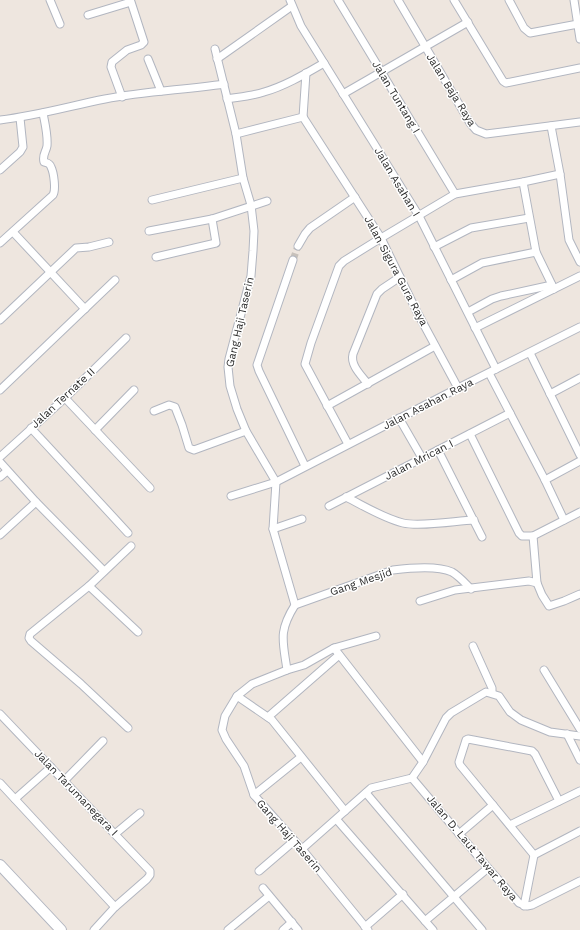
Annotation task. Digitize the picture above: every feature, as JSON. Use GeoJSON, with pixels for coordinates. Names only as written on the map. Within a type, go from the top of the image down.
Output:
{"type":"FeatureCollection","features":[{"type":"Feature","properties":{"kind":"street"},"geometry":{"type":"LineString","coordinates":[[50,0],[60,24]]}},
{"type":"Feature","properties":{"kind":"street","name":"Jalan Tuntang I"},"geometry":{"type":"LineString","coordinates":[[338,0],[455,194]]}},
{"type":"Feature","properties":{"kind":"street","name":"Jalan Baja Raya"},"geometry":{"type":"LineString","coordinates":[[398,0],[470,123],[476,130],[486,134],[580,122]]}},
{"type":"Feature","properties":{"kind":"street"},"geometry":{"type":"LineString","coordinates":[[454,0],[503,81],[506,83],[580,68]]}},
{"type":"Feature","properties":{"kind":"street"},"geometry":{"type":"LineString","coordinates":[[509,0],[524,28],[530,33],[578,24]]}},
{"type":"Feature","properties":{"kind":"street"},"geometry":{"type":"LineString","coordinates":[[574,0],[580,39]]}},
{"type":"Feature","properties":{"kind":"street"},"geometry":{"type":"LineString","coordinates":[[88,15],[131,2],[144,42],[141,45],[127,50],[112,62],[111,67],[122,96]]}},
{"type":"Feature","properties":{"kind":"street"},"geometry":{"type":"LineString","coordinates":[[217,59],[291,3]]}},
{"type":"Feature","properties":{"kind":"street","name":"Jalan Asahan I"},"geometry":{"type":"LineString","coordinates":[[291,3],[301,26],[419,216],[496,369]]}},
{"type":"Feature","properties":{"kind":"street"},"geometry":{"type":"LineString","coordinates":[[343,94],[468,22]]}},
{"type":"Feature","properties":{"kind":"street","name":"Gang Haji Taserin"},"geometry":{"type":"LineString","coordinates":[[214,49],[236,134],[243,178],[251,205],[254,231],[250,276],[228,367],[230,386],[246,431],[276,482]]}},
{"type":"Feature","properties":{"kind":"street"},"geometry":{"type":"LineString","coordinates":[[148,59],[161,91]]}},
{"type":"Feature","properties":{"kind":"street"},"geometry":{"type":"LineString","coordinates":[[227,99],[263,92],[282,85],[306,74],[324,63]]}},
{"type":"Feature","properties":{"kind":"street"},"geometry":{"type":"LineString","coordinates":[[236,134],[303,116],[306,74]]}},
{"type":"Feature","properties":{"kind":"street"},"geometry":{"type":"LineString","coordinates":[[0,120],[20,118],[122,96],[224,84]]}},
{"type":"Feature","properties":{"kind":"street"},"geometry":{"type":"LineString","coordinates":[[0,243],[53,195],[55,191],[51,167],[49,163],[44,162],[43,159],[47,148],[47,134],[43,113]]}},
{"type":"Feature","properties":{"kind":"street","name":"Jalan Sigura Gura Raya"},"geometry":{"type":"LineString","coordinates":[[303,116],[381,238],[435,346],[458,388]]}},
{"type":"Feature","properties":{"kind":"street"},"geometry":{"type":"LineString","coordinates":[[0,169],[20,152],[23,147],[20,118]]}},
{"type":"Feature","properties":{"kind":"street"},"geometry":{"type":"LineString","coordinates":[[551,126],[560,174],[569,240],[580,262]]}},
{"type":"Feature","properties":{"kind":"street"},"geometry":{"type":"LineString","coordinates":[[348,444],[306,366],[306,359],[311,343],[339,266],[344,261],[381,238],[455,194],[560,174]]}},
{"type":"Feature","properties":{"kind":"street"},"geometry":{"type":"LineString","coordinates":[[152,200],[243,178]]}},
{"type":"Feature","properties":{"kind":"street"},"geometry":{"type":"LineString","coordinates":[[523,182],[536,252],[553,287]]}},
{"type":"Feature","properties":{"kind":"street"},"geometry":{"type":"LineString","coordinates":[[298,246],[302,237],[310,228],[355,197]]}},
{"type":"Feature","properties":{"kind":"street"},"geometry":{"type":"LineString","coordinates":[[149,231],[212,219],[267,201]]}},
{"type":"Feature","properties":{"kind":"street"},"geometry":{"type":"LineString","coordinates":[[434,247],[471,228],[529,218]]}},
{"type":"Feature","properties":{"kind":"street"},"geometry":{"type":"LineString","coordinates":[[156,257],[216,243],[212,219]]}},
{"type":"Feature","properties":{"kind":"street"},"geometry":{"type":"LineString","coordinates":[[13,232],[85,309]]}},
{"type":"Feature","properties":{"kind":"street"},"geometry":{"type":"LineString","coordinates":[[0,320],[76,248],[89,247],[109,242]]}},
{"type":"Feature","properties":{"kind":"street"},"geometry":{"type":"LineString","coordinates":[[451,280],[482,263],[536,252]]}},
{"type":"Feature","properties":{"kind":"street"},"geometry":{"type":"LineString","coordinates":[[293,260],[257,364],[305,466]]}},
{"type":"Feature","properties":{"kind":"street"},"geometry":{"type":"LineString","coordinates":[[475,328],[553,287],[580,276]]}},
{"type":"Feature","properties":{"kind":"street"},"geometry":{"type":"LineString","coordinates":[[368,384],[353,364],[352,359],[377,294],[400,277]]}},
{"type":"Feature","properties":{"kind":"street"},"geometry":{"type":"LineString","coordinates":[[0,390],[115,280]]}},
{"type":"Feature","properties":{"kind":"street"},"geometry":{"type":"LineString","coordinates":[[468,312],[492,299],[512,293],[553,287]]}},
{"type":"Feature","properties":{"kind":"street"},"geometry":{"type":"LineString","coordinates":[[512,293],[517,307]]}},
{"type":"Feature","properties":{"kind":"street","name":"Jalan Asahan Raya"},"geometry":{"type":"LineString","coordinates":[[231,496],[276,482],[580,327]]}},
{"type":"Feature","properties":{"kind":"street","name":"Jalan Ternate II"},"geometry":{"type":"LineString","coordinates":[[0,457],[126,338]]}},
{"type":"Feature","properties":{"kind":"street"},"geometry":{"type":"LineString","coordinates":[[327,406],[435,346]]}},
{"type":"Feature","properties":{"kind":"street"},"geometry":{"type":"LineString","coordinates":[[530,353],[580,455]]}},
{"type":"Feature","properties":{"kind":"street"},"geometry":{"type":"LineString","coordinates":[[489,373],[545,480],[564,520]]}},
{"type":"Feature","properties":{"kind":"street"},"geometry":{"type":"LineString","coordinates":[[550,394],[580,378]]}},
{"type":"Feature","properties":{"kind":"street"},"geometry":{"type":"LineString","coordinates":[[95,430],[134,390]]}},
{"type":"Feature","properties":{"kind":"street"},"geometry":{"type":"LineString","coordinates":[[64,398],[150,488]]}},
{"type":"Feature","properties":{"kind":"street"},"geometry":{"type":"LineString","coordinates":[[154,411],[169,405],[175,407],[189,448],[194,450],[246,431]]}},
{"type":"Feature","properties":{"kind":"street","name":"Jalan Mrican I"},"geometry":{"type":"LineString","coordinates":[[329,506],[510,413]]}},
{"type":"Feature","properties":{"kind":"street"},"geometry":{"type":"LineString","coordinates":[[399,418],[422,458]]}},
{"type":"Feature","properties":{"kind":"street"},"geometry":{"type":"LineString","coordinates":[[31,428],[128,533]]}},
{"type":"Feature","properties":{"kind":"street"},"geometry":{"type":"LineString","coordinates":[[470,434],[519,533],[524,537],[533,536],[580,512]]}},
{"type":"Feature","properties":{"kind":"street"},"geometry":{"type":"LineString","coordinates":[[438,450],[482,537]]}},
{"type":"Feature","properties":{"kind":"street"},"geometry":{"type":"LineString","coordinates":[[545,480],[580,461]]}},
{"type":"Feature","properties":{"kind":"street"},"geometry":{"type":"LineString","coordinates":[[0,462],[36,502],[104,571]]}},
{"type":"Feature","properties":{"kind":"street"},"geometry":{"type":"LineString","coordinates":[[0,477],[7,471]]}},
{"type":"Feature","properties":{"kind":"street"},"geometry":{"type":"LineString","coordinates":[[276,482],[273,529],[294,605],[287,618],[283,632],[287,670]]}},
{"type":"Feature","properties":{"kind":"street"},"geometry":{"type":"LineString","coordinates":[[346,497],[389,518],[404,523],[474,520]]}},
{"type":"Feature","properties":{"kind":"street"},"geometry":{"type":"LineString","coordinates":[[0,535],[36,502]]}},
{"type":"Feature","properties":{"kind":"street"},"geometry":{"type":"LineString","coordinates":[[273,529],[302,519]]}},
{"type":"Feature","properties":{"kind":"street"},"geometry":{"type":"LineString","coordinates":[[533,536],[537,582],[542,595],[549,606],[580,594]]}},
{"type":"Feature","properties":{"kind":"street"},"geometry":{"type":"LineString","coordinates":[[128,728],[29,638],[30,634],[89,586],[131,546]]}},
{"type":"Feature","properties":{"kind":"street","name":"Gang Mesjid"},"geometry":{"type":"LineString","coordinates":[[294,605],[393,570],[402,569],[416,568],[445,570],[454,574],[471,589]]}},
{"type":"Feature","properties":{"kind":"street"},"geometry":{"type":"LineString","coordinates":[[420,601],[455,590],[529,581],[537,582]]}},
{"type":"Feature","properties":{"kind":"street"},"geometry":{"type":"LineString","coordinates":[[89,586],[138,632]]}},
{"type":"Feature","properties":{"kind":"street","name":"Gang Haji Taserin"},"geometry":{"type":"LineString","coordinates":[[366,928],[302,849],[254,795],[244,766],[226,739],[222,730],[225,716],[237,696],[252,684],[304,665],[334,648],[376,636]]}},
{"type":"Feature","properties":{"kind":"street"},"geometry":{"type":"LineString","coordinates":[[472,646],[492,688],[492,693]]}},
{"type":"Feature","properties":{"kind":"street"},"geometry":{"type":"LineString","coordinates":[[334,648],[423,762]]}},
{"type":"Feature","properties":{"kind":"street"},"geometry":{"type":"LineString","coordinates":[[268,716],[339,655]]}},
{"type":"Feature","properties":{"kind":"street"},"geometry":{"type":"LineString","coordinates":[[544,670],[580,729]]}},
{"type":"Feature","properties":{"kind":"street"},"geometry":{"type":"LineString","coordinates":[[302,849],[374,787],[412,778],[423,762],[448,715],[486,692],[499,696],[510,712],[518,718],[544,730],[580,736]]}},
{"type":"Feature","properties":{"kind":"street"},"geometry":{"type":"LineString","coordinates":[[237,696],[268,716],[345,811]]}},
{"type":"Feature","properties":{"kind":"street","name":"Jalan Tarumanegara I"},"geometry":{"type":"LineString","coordinates":[[0,714],[149,869],[150,874],[147,879],[115,907]]}},
{"type":"Feature","properties":{"kind":"street"},"geometry":{"type":"LineString","coordinates":[[567,734],[580,760]]}},
{"type":"Feature","properties":{"kind":"street"},"geometry":{"type":"LineString","coordinates":[[524,906],[534,855],[459,763],[464,742],[468,739],[532,751],[535,754],[559,801]]}},
{"type":"Feature","properties":{"kind":"street"},"geometry":{"type":"LineString","coordinates":[[64,781],[103,740]]}},
{"type":"Feature","properties":{"kind":"street"},"geometry":{"type":"LineString","coordinates":[[254,795],[301,757]]}},
{"type":"Feature","properties":{"kind":"street"},"geometry":{"type":"LineString","coordinates":[[15,799],[51,767]]}},
{"type":"Feature","properties":{"kind":"street","name":"Jalan D. Laut Tawar Raya"},"geometry":{"type":"LineString","coordinates":[[412,778],[519,903],[524,906],[532,905],[580,881]]}},
{"type":"Feature","properties":{"kind":"street"},"geometry":{"type":"LineString","coordinates":[[0,783],[115,907],[94,930]]}},
{"type":"Feature","properties":{"kind":"street"},"geometry":{"type":"LineString","coordinates":[[510,825],[580,791]]}},
{"type":"Feature","properties":{"kind":"street"},"geometry":{"type":"LineString","coordinates":[[366,793],[482,930]]}},
{"type":"Feature","properties":{"kind":"street"},"geometry":{"type":"LineString","coordinates":[[459,834],[494,805]]}},
{"type":"Feature","properties":{"kind":"street"},"geometry":{"type":"LineString","coordinates":[[115,834],[140,813]]}},
{"type":"Feature","properties":{"kind":"street"},"geometry":{"type":"LineString","coordinates":[[337,820],[433,930]]}},
{"type":"Feature","properties":{"kind":"street"},"geometry":{"type":"LineString","coordinates":[[534,855],[580,831]]}},
{"type":"Feature","properties":{"kind":"street"},"geometry":{"type":"LineString","coordinates":[[259,870],[294,841]]}},
{"type":"Feature","properties":{"kind":"street"},"geometry":{"type":"LineString","coordinates":[[0,865],[61,930]]}},
{"type":"Feature","properties":{"kind":"street"},"geometry":{"type":"LineString","coordinates":[[425,921],[488,868]]}},
{"type":"Feature","properties":{"kind":"street"},"geometry":{"type":"LineString","coordinates":[[263,888],[298,930]]}},
{"type":"Feature","properties":{"kind":"street"},"geometry":{"type":"LineString","coordinates":[[366,928],[403,894]]}},
{"type":"Feature","properties":{"kind":"street"},"geometry":{"type":"LineString","coordinates":[[228,930],[270,896]]}},
{"type":"Feature","properties":{"kind":"street"},"geometry":{"type":"LineString","coordinates":[[283,930],[292,922]]}},
{"type":"Feature","properties":{"kind":"tunnel"},"geometry":{"type":"LineString","coordinates":[[293,260],[298,246]]}}]}
